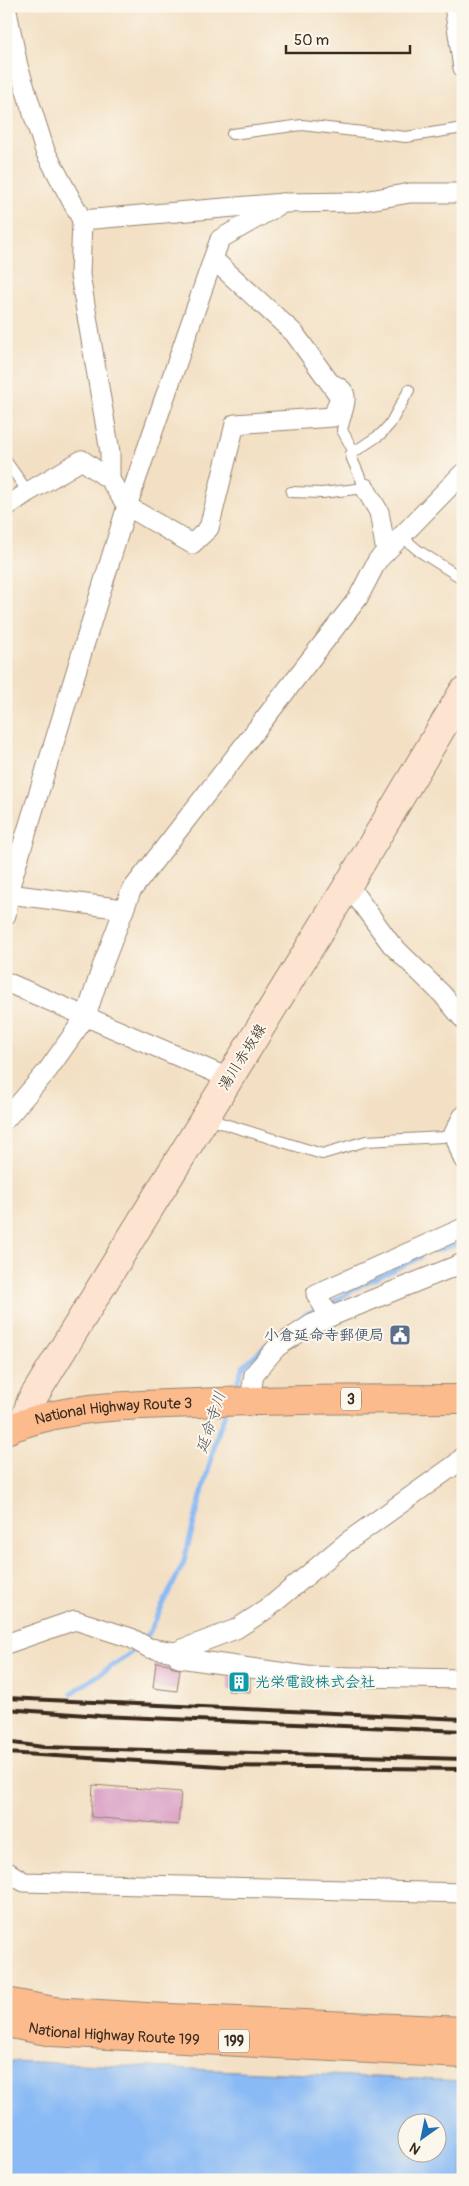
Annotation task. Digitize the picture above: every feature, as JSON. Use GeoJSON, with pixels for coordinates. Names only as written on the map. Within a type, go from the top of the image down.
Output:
{"type":"FeatureCollection","features":[{"type":"Feature","properties":{"kind":"highway","name":"National Highway Route 3"},"geometry":{"type":"LineString","coordinates":[[15,1426],[68,1411],[136,1405],[244,1401],[463,1399]]}},
{"type":"Feature","properties":{"kind":"highway","name":"National Highway Route 199"},"geometry":{"type":"LineString","coordinates":[[6,2002],[54,2010],[137,2016],[463,2031]]}},
{"type":"Feature","properties":{"kind":"highway","name":"National Highway Route 199"},"geometry":{"type":"LineString","coordinates":[[6,2023],[52,2032],[463,2054]]}},
{"type":"Feature","properties":{"kind":"main road","name":"湯川赤坂線"},"geometry":{"type":"LineString","coordinates":[[15,1426],[348,885],[463,692]]}},
{"type":"Feature","properties":{"kind":"street"},"geometry":{"type":"LineString","coordinates":[[6,6],[18,66],[44,151],[82,220],[80,275],[110,452],[110,480]]}},
{"type":"Feature","properties":{"kind":"street"},"geometry":{"type":"LineString","coordinates":[[454,6],[463,68]]}},
{"type":"Feature","properties":{"kind":"street"},"geometry":{"type":"LineString","coordinates":[[82,220],[284,203],[358,202],[410,193],[463,193]]}},
{"type":"Feature","properties":{"kind":"street"},"geometry":{"type":"LineString","coordinates":[[6,915],[8,889],[127,506],[220,239],[284,203]]}},
{"type":"Feature","properties":{"kind":"street"},"geometry":{"type":"LineString","coordinates":[[6,507],[82,460],[110,480],[127,506],[192,544],[209,528],[234,424],[333,417],[340,397],[294,333],[213,259]]}},
{"type":"Feature","properties":{"kind":"street"},"geometry":{"type":"LineString","coordinates":[[6,1119],[48,1070],[86,1016],[102,967],[131,891],[358,598],[377,560],[463,473]]}},
{"type":"Feature","properties":{"kind":"street"},"geometry":{"type":"LineString","coordinates":[[365,488],[379,512],[386,552]]}},
{"type":"Feature","properties":{"kind":"street"},"geometry":{"type":"LineString","coordinates":[[348,885],[391,944],[442,994],[463,1019]]}},
{"type":"Feature","properties":{"kind":"street"},"geometry":{"type":"LineString","coordinates":[[8,889],[124,909]]}},
{"type":"Feature","properties":{"kind":"street"},"geometry":{"type":"LineString","coordinates":[[6,982],[228,1078]]}},
{"type":"Feature","properties":{"kind":"street"},"geometry":{"type":"LineString","coordinates":[[463,1116],[454,1133],[463,1159]]}},
{"type":"Feature","properties":{"kind":"street"},"geometry":{"type":"LineString","coordinates":[[330,1318],[316,1294],[463,1228]]}},
{"type":"Feature","properties":{"kind":"street"},"geometry":{"type":"LineString","coordinates":[[409,1252],[418,1282]]}},
{"type":"Feature","properties":{"kind":"street"},"geometry":{"type":"LineString","coordinates":[[244,1401],[254,1374],[277,1347],[312,1324],[463,1262]]}},
{"type":"Feature","properties":{"kind":"street"},"geometry":{"type":"LineString","coordinates":[[6,1644],[75,1620],[131,1638],[149,1648],[175,1652],[236,1629],[267,1609],[347,1542],[456,1464],[463,1457]]}},
{"type":"Feature","properties":{"kind":"street"},"geometry":{"type":"LineString","coordinates":[[175,1652],[180,1658],[307,1676],[463,1679]]}},
{"type":"Feature","properties":{"kind":"street"},"geometry":{"type":"LineString","coordinates":[[6,1871],[24,1882],[463,1893]]}},
{"type":"Feature","properties":{"kind":"lane"},"geometry":{"type":"LineString","coordinates":[[232,134],[302,125],[406,137],[463,128]]}},
{"type":"Feature","properties":{"kind":"lane"},"geometry":{"type":"LineString","coordinates":[[326,377],[342,382],[349,390],[349,408],[342,430],[354,452]]}},
{"type":"Feature","properties":{"kind":"lane"},"geometry":{"type":"LineString","coordinates":[[291,492],[322,493],[365,488],[351,454],[381,434],[390,424],[409,390]]}},
{"type":"Feature","properties":{"kind":"lane"},"geometry":{"type":"LineString","coordinates":[[6,461],[28,492]]}},
{"type":"Feature","properties":{"kind":"lane"},"geometry":{"type":"LineString","coordinates":[[401,536],[419,551],[463,579]]}},
{"type":"Feature","properties":{"kind":"lane"},"geometry":{"type":"LineString","coordinates":[[204,1117],[322,1154],[366,1141],[443,1137],[454,1133]]}},
{"type":"Feature","properties":{"kind":"water"},"geometry":{"type":"Polygon","coordinates":[[[12,2061],[463,2081],[463,2180],[6,2180],[6,2063],[12,2061]]]}},
{"type":"Feature","properties":{"kind":"building"},"geometry":{"type":"Polygon","coordinates":[[[156,1662],[169,1664],[173,1668],[180,1669],[177,1691],[153,1688],[156,1662]]]}},
{"type":"Feature","properties":{"kind":"building","name":"光栄電設株式会社"},"geometry":{"type":"Polygon","coordinates":[[[228,1676],[250,1679],[250,1692],[228,1691],[228,1676]]]}},
{"type":"Feature","properties":{"kind":"building"},"geometry":{"type":"Polygon","coordinates":[[[93,1785],[181,1792],[178,1825],[91,1817],[93,1785]]]}},
{"type":"Feature","properties":{"kind":"waterway","name":"延命寺川"},"geometry":{"type":"LineString","coordinates":[[435,1251],[463,1242]]}},
{"type":"Feature","properties":{"kind":"waterway","name":"延命寺川"},"geometry":{"type":"LineString","coordinates":[[328,1305],[359,1286],[420,1257]]}},
{"type":"Feature","properties":{"kind":"waterway","name":"延命寺川"},"geometry":{"type":"LineString","coordinates":[[283,1332],[306,1314],[320,1308]]}},
{"type":"Feature","properties":{"kind":"waterway","name":"延命寺川"},"geometry":{"type":"LineString","coordinates":[[233,1394],[243,1366],[267,1345]]}},
{"type":"Feature","properties":{"kind":"waterway","name":"延命寺川"},"geometry":{"type":"LineString","coordinates":[[72,1693],[127,1656],[146,1639],[183,1564],[218,1433],[226,1411]]}},
{"type":"Feature","properties":{"kind":"railway"},"geometry":{"type":"LineString","coordinates":[[6,1698],[463,1719]]}},
{"type":"Feature","properties":{"kind":"railway"},"geometry":{"type":"LineString","coordinates":[[6,1709],[100,1716],[463,1731]]}},
{"type":"Feature","properties":{"kind":"railway"},"geometry":{"type":"LineString","coordinates":[[6,1742],[43,1747],[463,1759]]}},
{"type":"Feature","properties":{"kind":"railway"},"geometry":{"type":"LineString","coordinates":[[6,1753],[221,1766],[463,1769]]}},
{"type":"Feature","properties":{"kind":"place","name":"小倉延命寺郵便局"},"geometry":{"type":"Point","coordinates":[400,1335]}},
{"type":"Feature","properties":{"kind":"place","name":"光栄電設株式会社"},"geometry":{"type":"Point","coordinates":[239,1682]}}]}
